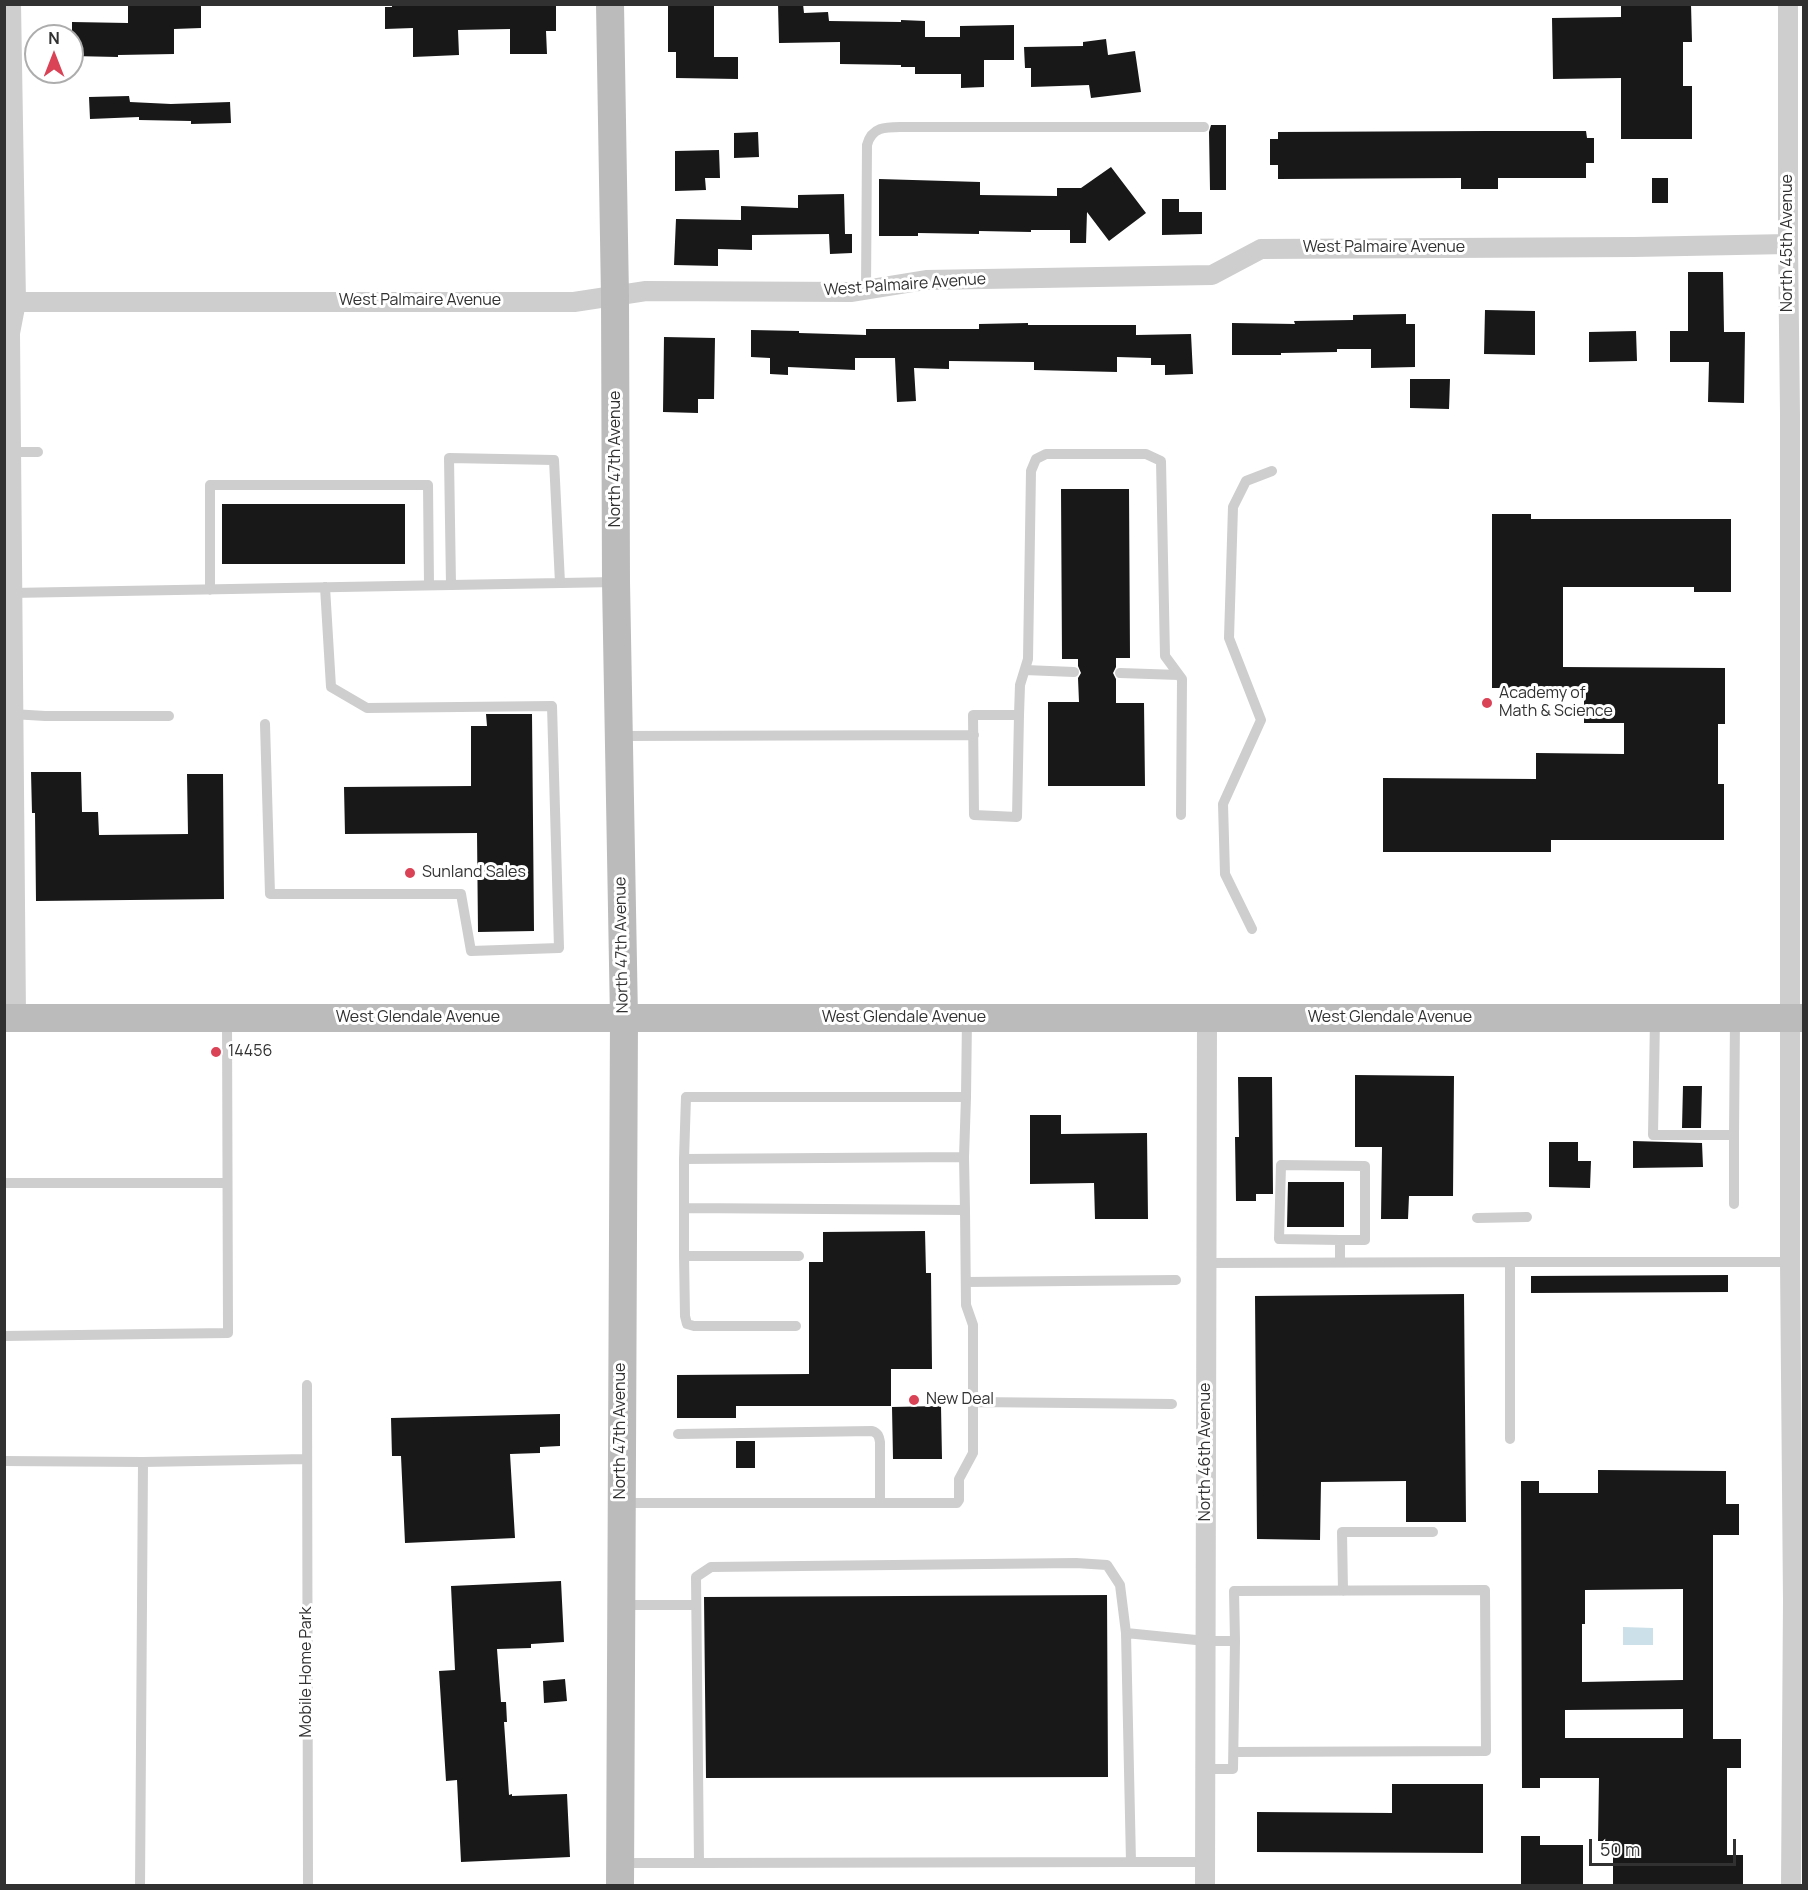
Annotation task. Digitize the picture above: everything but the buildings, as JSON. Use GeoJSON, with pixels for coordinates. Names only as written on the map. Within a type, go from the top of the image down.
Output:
{"type":"FeatureCollection","features":[{"type":"Feature","properties":{"kind":"street"},"geometry":{"type":"LineString","coordinates":[[10,1018],[8,714],[11,594],[10,333],[16,302],[11,4]]}},
{"type":"Feature","properties":{"kind":"street","name":"North 47th Avenue"},"geometry":{"type":"LineString","coordinates":[[610,4],[615,297],[616,582],[624,1018],[620,1874]]}},
{"type":"Feature","properties":{"kind":"street","name":"North 45th Avenue"},"geometry":{"type":"LineString","coordinates":[[1788,4],[1788,244],[1797,419],[1797,1018],[1790,1262],[1793,1578],[1791,1886]]}},
{"type":"Feature","properties":{"kind":"street","name":"West Palmaire Avenue"},"geometry":{"type":"LineString","coordinates":[[16,302],[574,302],[646,291],[852,292],[926,280],[1212,275],[1261,249],[1788,244]]}},
{"type":"Feature","properties":{"kind":"street","name":"North 46th Avenue"},"geometry":{"type":"LineString","coordinates":[[1205,1886],[1207,1017]]}},
{"type":"Feature","properties":{"kind":"street","name":"West Glendale Avenue"},"geometry":{"type":"LineString","coordinates":[[10,1018],[1797,1018]]}},
{"type":"Feature","properties":{"kind":"lane"},"geometry":{"type":"LineString","coordinates":[[866,290],[867,145],[869,137],[876,131],[883,128],[903,127],[1204,127]]}},
{"type":"Feature","properties":{"kind":"lane"},"geometry":{"type":"LineString","coordinates":[[11,452],[38,452]]}},
{"type":"Feature","properties":{"kind":"lane"},"geometry":{"type":"LineString","coordinates":[[1018,715],[973,715],[974,815],[1017,817],[1018,715],[1020,685],[1028,659],[1031,471],[1036,459],[1046,454],[1146,454],[1161,461],[1165,656],[1182,679],[1181,815]]}},
{"type":"Feature","properties":{"kind":"lane"},"geometry":{"type":"LineString","coordinates":[[451,585],[449,458],[554,460],[560,583]]}},
{"type":"Feature","properties":{"kind":"lane"},"geometry":{"type":"LineString","coordinates":[[1252,929],[1226,874],[1223,804],[1261,720],[1229,638],[1233,507],[1246,481],[1272,471]]}},
{"type":"Feature","properties":{"kind":"lane"},"geometry":{"type":"LineString","coordinates":[[210,590],[210,485],[428,485],[429,585]]}},
{"type":"Feature","properties":{"kind":"lane"},"geometry":{"type":"LineString","coordinates":[[11,594],[616,582]]}},
{"type":"Feature","properties":{"kind":"lane"},"geometry":{"type":"LineString","coordinates":[[265,724],[270,894],[461,894],[471,951],[559,948],[552,706],[367,708],[330,687],[324,587]]}},
{"type":"Feature","properties":{"kind":"lane"},"geometry":{"type":"LineString","coordinates":[[1024,670],[1074,672]]}},
{"type":"Feature","properties":{"kind":"lane"},"geometry":{"type":"LineString","coordinates":[[1120,673],[1179,675]]}},
{"type":"Feature","properties":{"kind":"lane"},"geometry":{"type":"LineString","coordinates":[[8,714],[169,716]]}},
{"type":"Feature","properties":{"kind":"lane"},"geometry":{"type":"LineString","coordinates":[[619,736],[974,735]]}},
{"type":"Feature","properties":{"kind":"lane"},"geometry":{"type":"LineString","coordinates":[[4,1336],[228,1333],[226,1018]]}},
{"type":"Feature","properties":{"kind":"lane"},"geometry":{"type":"LineString","coordinates":[[621,1503],[957,1503],[959,1479],[973,1453],[973,1324],[966,1305],[964,1157],[967,1018]]}},
{"type":"Feature","properties":{"kind":"lane"},"geometry":{"type":"LineString","coordinates":[[1655,1018],[1653,1134],[1734,1135]]}},
{"type":"Feature","properties":{"kind":"lane"},"geometry":{"type":"LineString","coordinates":[[1734,1204],[1735,1018]]}},
{"type":"Feature","properties":{"kind":"lane"},"geometry":{"type":"LineString","coordinates":[[796,1326],[694,1326],[687,1324],[684,1256],[686,1097],[966,1097]]}},
{"type":"Feature","properties":{"kind":"lane"},"geometry":{"type":"LineString","coordinates":[[684,1159],[964,1157]]}},
{"type":"Feature","properties":{"kind":"lane"},"geometry":{"type":"LineString","coordinates":[[1281,1164],[1365,1166],[1365,1240],[1340,1240],[1279,1239],[1281,1164]]}},
{"type":"Feature","properties":{"kind":"lane"},"geometry":{"type":"LineString","coordinates":[[4,1183],[227,1183]]}},
{"type":"Feature","properties":{"kind":"lane"},"geometry":{"type":"LineString","coordinates":[[684,1208],[965,1210]]}},
{"type":"Feature","properties":{"kind":"lane"},"geometry":{"type":"LineString","coordinates":[[1477,1218],[1527,1217]]}},
{"type":"Feature","properties":{"kind":"lane"},"geometry":{"type":"LineString","coordinates":[[1340,1240],[1340,1262]]}},
{"type":"Feature","properties":{"kind":"lane"},"geometry":{"type":"LineString","coordinates":[[684,1256],[799,1256]]}},
{"type":"Feature","properties":{"kind":"lane"},"geometry":{"type":"LineString","coordinates":[[1510,1262],[1510,1439]]}},
{"type":"Feature","properties":{"kind":"lane"},"geometry":{"type":"LineString","coordinates":[[1207,1263],[1790,1262]]}},
{"type":"Feature","properties":{"kind":"lane"},"geometry":{"type":"LineString","coordinates":[[966,1282],[1176,1280]]}},
{"type":"Feature","properties":{"kind":"lane","name":"Mobile Home Park"},"geometry":{"type":"LineString","coordinates":[[307,1385],[308,1886]]}},
{"type":"Feature","properties":{"kind":"lane"},"geometry":{"type":"LineString","coordinates":[[973,1402],[1173,1404]]}},
{"type":"Feature","properties":{"kind":"lane"},"geometry":{"type":"LineString","coordinates":[[678,1434],[876,1432],[880,1442],[880,1503]]}},
{"type":"Feature","properties":{"kind":"lane"},"geometry":{"type":"LineString","coordinates":[[4,1461],[143,1462],[307,1459]]}},
{"type":"Feature","properties":{"kind":"lane"},"geometry":{"type":"LineString","coordinates":[[140,1886],[143,1462]]}},
{"type":"Feature","properties":{"kind":"lane"},"geometry":{"type":"LineString","coordinates":[[1343,1591],[1342,1532],[1433,1532]]}},
{"type":"Feature","properties":{"kind":"lane"},"geometry":{"type":"LineString","coordinates":[[699,1863],[696,1577],[711,1567],[1076,1563],[1107,1565],[1120,1585],[1126,1633],[1131,1862]]}},
{"type":"Feature","properties":{"kind":"lane"},"geometry":{"type":"LineString","coordinates":[[1205,1769],[1233,1769],[1234,1592],[1485,1590],[1486,1751],[1234,1752]]}},
{"type":"Feature","properties":{"kind":"lane"},"geometry":{"type":"LineString","coordinates":[[621,1605],[696,1605]]}},
{"type":"Feature","properties":{"kind":"lane"},"geometry":{"type":"LineString","coordinates":[[1126,1633],[1206,1641],[1235,1641]]}},
{"type":"Feature","properties":{"kind":"lane"},"geometry":{"type":"LineString","coordinates":[[620,1874],[699,1863],[1205,1862]]}},
{"type":"Feature","properties":{"kind":"water"},"geometry":{"type":"Polygon","coordinates":[[[1623,1627],[1653,1628],[1653,1645],[1623,1645],[1623,1627]]]}},
{"type":"Feature","properties":{"kind":"place","name":"Academy of Math & Science"},"geometry":{"type":"Point","coordinates":[1487,703]}},
{"type":"Feature","properties":{"kind":"place","name":"Sunland Sales"},"geometry":{"type":"Point","coordinates":[410,873]}},
{"type":"Feature","properties":{"kind":"place","name":"14456"},"geometry":{"type":"Point","coordinates":[216,1052]}},
{"type":"Feature","properties":{"kind":"place","name":"New Deal"},"geometry":{"type":"Point","coordinates":[914,1400]}}]}
